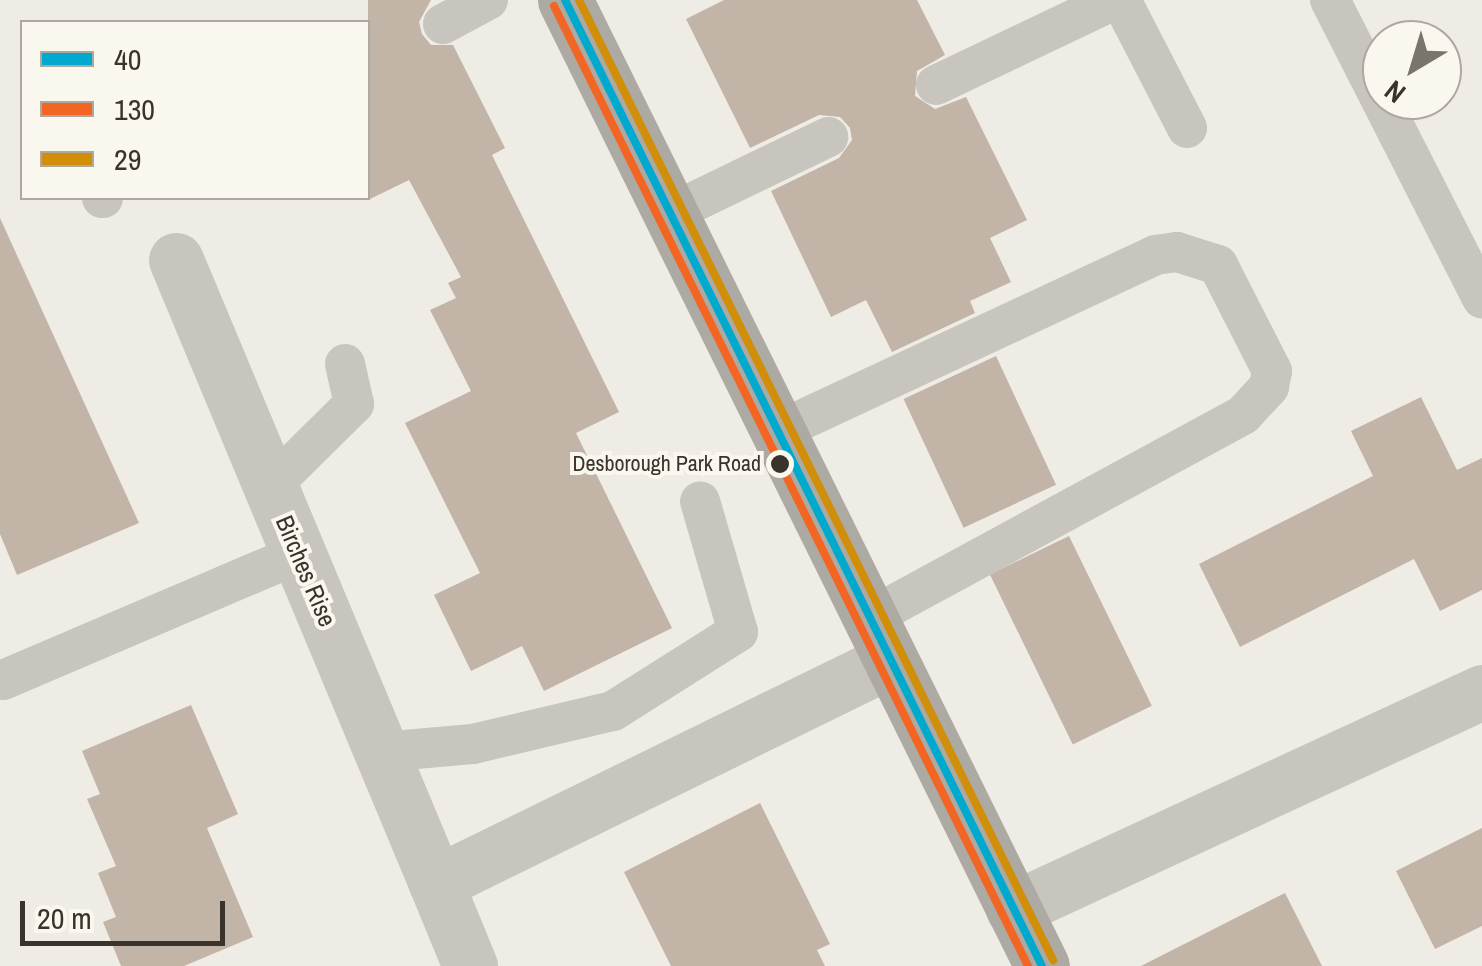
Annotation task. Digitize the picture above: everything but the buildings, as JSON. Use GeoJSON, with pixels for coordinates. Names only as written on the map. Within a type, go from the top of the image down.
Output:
{"type":"FeatureCollection","features":[{"type":"Feature","properties":{"kind":"main road"},"geometry":{"type":"LineString","coordinates":[[564,0],[877,641],[1042,966]]}},
{"type":"Feature","properties":{"kind":"street","name":"Birches Rise"},"geometry":{"type":"LineString","coordinates":[[176,260],[470,966]]}},
{"type":"Feature","properties":{"kind":"street"},"geometry":{"type":"LineString","coordinates":[[436,883],[877,641]]}},
{"type":"Feature","properties":{"kind":"street"},"geometry":{"type":"LineString","coordinates":[[1013,909],[1482,692]]}},
{"type":"Feature","properties":{"kind":"lane"},"geometry":{"type":"LineString","coordinates":[[443,24],[488,0]]}},
{"type":"Feature","properties":{"kind":"lane"},"geometry":{"type":"LineString","coordinates":[[936,85],[1118,0],[1187,128]]}},
{"type":"Feature","properties":{"kind":"lane"},"geometry":{"type":"LineString","coordinates":[[1330,0],[1482,298]]}},
{"type":"Feature","properties":{"kind":"lane"},"geometry":{"type":"LineString","coordinates":[[669,214],[828,137]]}},
{"type":"Feature","properties":{"kind":"lane"},"geometry":{"type":"LineString","coordinates":[[776,432],[1155,255],[1177,252],[1218,264],[1272,371],[1269,387],[1243,415],[877,641]]}},
{"type":"Feature","properties":{"kind":"lane"},"geometry":{"type":"LineString","coordinates":[[271,486],[354,404],[345,364]]}},
{"type":"Feature","properties":{"kind":"lane"},"geometry":{"type":"LineString","coordinates":[[381,752],[473,744],[613,711],[738,632],[700,502]]}},
{"type":"Feature","properties":{"kind":"lane"},"geometry":{"type":"LineString","coordinates":[[2,680],[298,554]]}},
{"type":"Feature","properties":{"kind":"transit line","name":"40"},"geometry":{"type":"LineString","coordinates":[[565,0],[1042,966]]}},
{"type":"Feature","properties":{"kind":"transit line","name":"29"},"geometry":{"type":"LineString","coordinates":[[579,0],[1053,960]]}},
{"type":"Feature","properties":{"kind":"transit line","name":"130"},"geometry":{"type":"LineString","coordinates":[[554,6],[1028,966]]}},
{"type":"Feature","properties":{"kind":"place","name":"Desborough Park Road"},"geometry":{"type":"Point","coordinates":[780,464]}}]}
